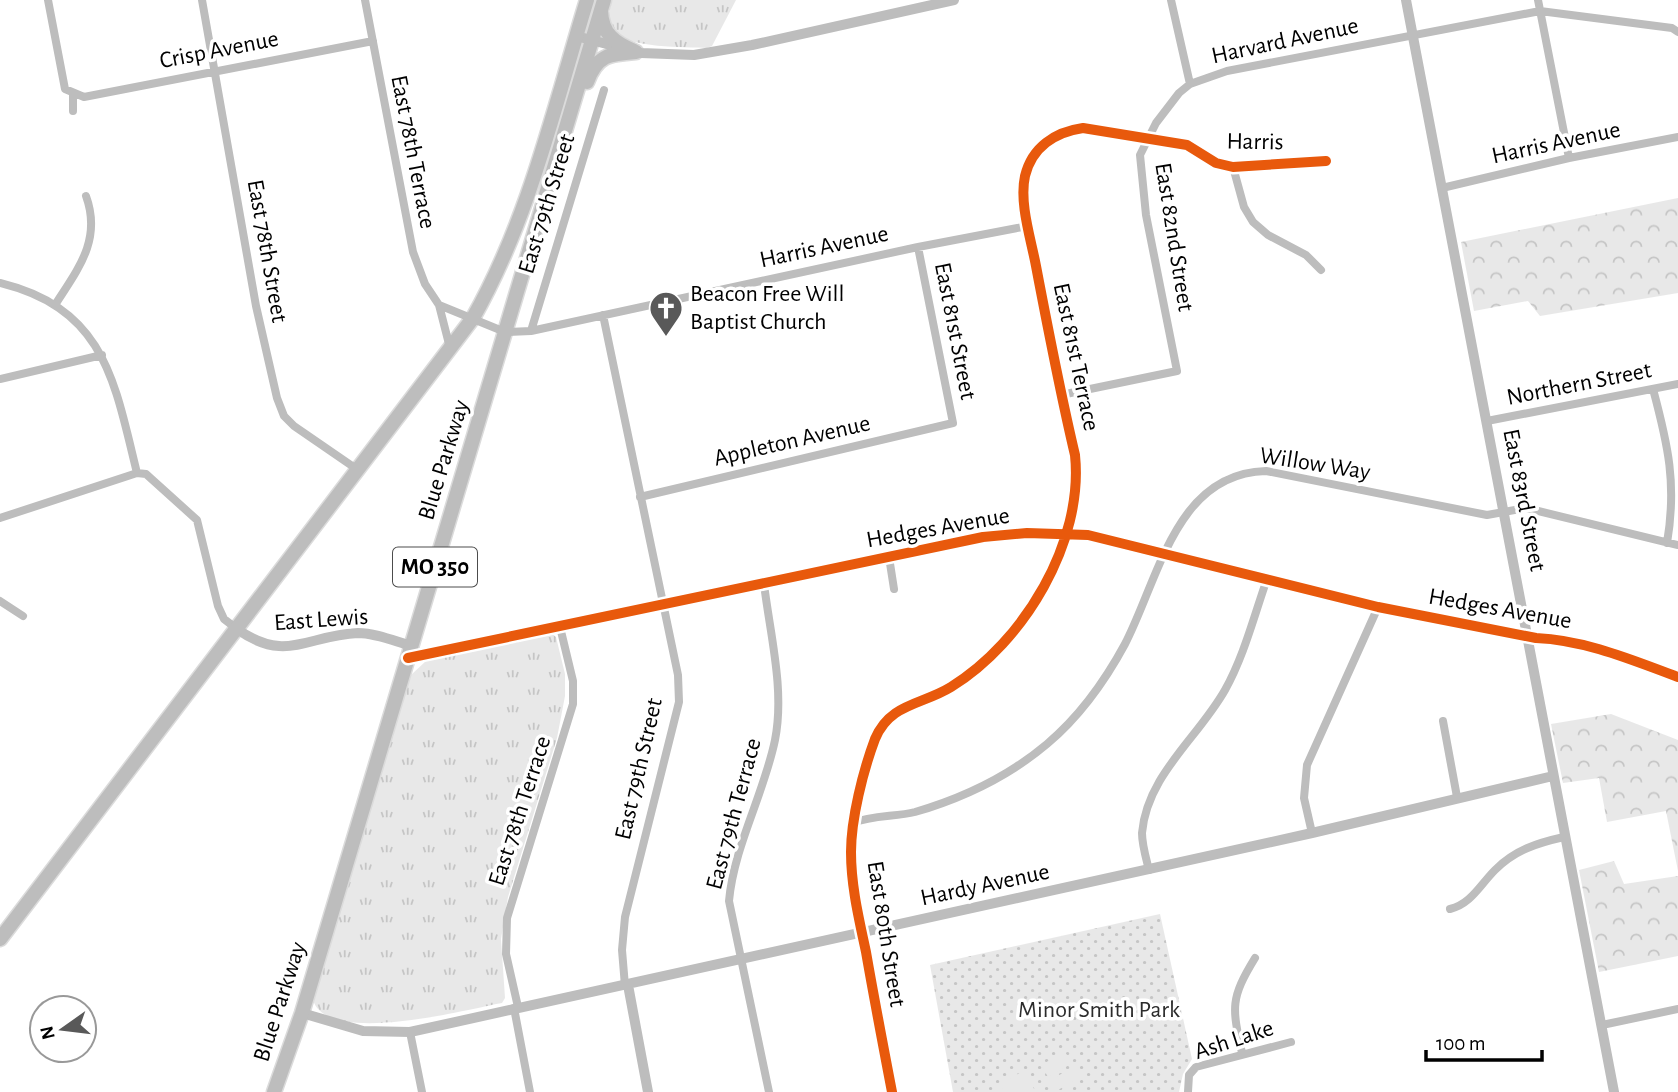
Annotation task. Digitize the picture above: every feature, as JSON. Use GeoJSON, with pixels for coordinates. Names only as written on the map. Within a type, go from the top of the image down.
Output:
{"type":"FeatureCollection","features":[{"type":"Feature","properties":{"kind":"highway","name":"Blue Parkway"},"geometry":{"type":"LineString","coordinates":[[0,939],[473,318],[495,279],[521,217],[587,0]]}},
{"type":"Feature","properties":{"kind":"highway","name":"Blue Parkway"},"geometry":{"type":"LineString","coordinates":[[274,1092],[302,1013],[602,5]]}},
{"type":"Feature","properties":{"kind":"highway"},"geometry":{"type":"LineString","coordinates":[[602,5],[608,35],[620,46],[636,52]]}},
{"type":"Feature","properties":{"kind":"highway"},"geometry":{"type":"LineString","coordinates":[[567,124],[598,59],[608,53],[636,52]]}},
{"type":"Feature","properties":{"kind":"street"},"geometry":{"type":"LineString","coordinates":[[48,0],[65,89],[74,95],[73,111]]}},
{"type":"Feature","properties":{"kind":"street","name":"East 78th Street"},"geometry":{"type":"LineString","coordinates":[[202,0],[256,306],[277,398],[294,426],[358,470]]}},
{"type":"Feature","properties":{"kind":"street","name":"East 78th Terrace"},"geometry":{"type":"LineString","coordinates":[[365,0],[413,252],[425,284],[439,305],[450,348]]}},
{"type":"Feature","properties":{"kind":"street"},"geometry":{"type":"LineString","coordinates":[[576,36],[636,52],[671,56],[719,52],[954,0]]}},
{"type":"Feature","properties":{"kind":"street"},"geometry":{"type":"LineString","coordinates":[[1171,0],[1190,84]]}},
{"type":"Feature","properties":{"kind":"street","name":"East 83rd Street"},"geometry":{"type":"LineString","coordinates":[[1406,0],[1614,1092]]}},
{"type":"Feature","properties":{"kind":"street"},"geometry":{"type":"LineString","coordinates":[[1538,0],[1569,158]]}},
{"type":"Feature","properties":{"kind":"street","name":"Harvard Avenue"},"geometry":{"type":"LineString","coordinates":[[1190,84],[1227,71],[1540,11],[1672,28],[1678,32]]}},
{"type":"Feature","properties":{"kind":"street","name":"Crisp Avenue"},"geometry":{"type":"LineString","coordinates":[[74,95],[84,97],[215,69],[373,41]]}},
{"type":"Feature","properties":{"kind":"street","name":"East 82nd Street"},"geometry":{"type":"LineString","coordinates":[[1061,395],[1177,371],[1146,215],[1140,155],[1165,109],[1190,84]]}},
{"type":"Feature","properties":{"kind":"street","name":"East 79th Street"},"geometry":{"type":"LineString","coordinates":[[531,331],[604,90]]}},
{"type":"Feature","properties":{"kind":"street","name":"Harris"},"geometry":{"type":"LineString","coordinates":[[1024,189],[1025,174],[1033,155],[1048,140],[1066,131],[1083,128],[1187,145],[1216,163],[1233,167],[1326,161]]}},
{"type":"Feature","properties":{"kind":"street","name":"Harris Avenue"},"geometry":{"type":"LineString","coordinates":[[1442,188],[1569,158],[1678,137]]}},
{"type":"Feature","properties":{"kind":"street"},"geometry":{"type":"LineString","coordinates":[[1233,167],[1244,207],[1253,222],[1268,235],[1306,255],[1321,270]]}},
{"type":"Feature","properties":{"kind":"street","name":"East 81st Terrace"},"geometry":{"type":"LineString","coordinates":[[1024,189],[1028,226],[1077,473],[1076,494],[1066,533]]}},
{"type":"Feature","properties":{"kind":"street"},"geometry":{"type":"LineString","coordinates":[[55,305],[90,245],[93,220],[86,196]]}},
{"type":"Feature","properties":{"kind":"street","name":"Harris Avenue"},"geometry":{"type":"LineString","coordinates":[[505,332],[531,331],[918,247],[1028,226]]}},
{"type":"Feature","properties":{"kind":"street","name":"East 81st Street"},"geometry":{"type":"LineString","coordinates":[[918,247],[955,424]]}},
{"type":"Feature","properties":{"kind":"street"},"geometry":{"type":"LineString","coordinates":[[0,283],[55,305],[83,327],[102,355],[125,426],[136,473]]}},
{"type":"Feature","properties":{"kind":"street"},"geometry":{"type":"LineString","coordinates":[[439,305],[505,332]]}},
{"type":"Feature","properties":{"kind":"street","name":"East 79th Street"},"geometry":{"type":"LineString","coordinates":[[603,315],[678,676],[679,702],[625,917],[622,950],[626,985],[648,1092]]}},
{"type":"Feature","properties":{"kind":"street"},"geometry":{"type":"LineString","coordinates":[[0,379],[102,355]]}},
{"type":"Feature","properties":{"kind":"street","name":"Northern Street"},"geometry":{"type":"LineString","coordinates":[[1487,421],[1678,384]]}},
{"type":"Feature","properties":{"kind":"street"},"geometry":{"type":"LineString","coordinates":[[1653,389],[1672,472],[1673,508],[1667,543]]}},
{"type":"Feature","properties":{"kind":"street","name":"Appleton Avenue"},"geometry":{"type":"LineString","coordinates":[[640,497],[955,424]]}},
{"type":"Feature","properties":{"kind":"street","name":"Willow Way"},"geometry":{"type":"LineString","coordinates":[[853,823],[914,812],[962,796],[1007,773],[1047,744],[1082,708],[1109,672],[1184,516],[1200,496],[1226,479],[1266,471],[1487,515],[1526,508],[1678,545]]}},
{"type":"Feature","properties":{"kind":"street"},"geometry":{"type":"LineString","coordinates":[[0,519],[136,473],[151,477],[197,520],[218,606],[224,619],[237,629]]}},
{"type":"Feature","properties":{"kind":"street","name":"Hedges Avenue"},"geometry":{"type":"LineString","coordinates":[[410,652],[560,627],[983,537],[1066,533],[1088,535],[1378,607],[1557,639],[1616,654],[1678,677]]}},
{"type":"Feature","properties":{"kind":"street","name":"East 80th Street"},"geometry":{"type":"LineString","coordinates":[[892,1092],[852,875],[853,823],[876,739],[884,723],[904,706],[950,688],[997,648],[1038,595],[1066,533]]}},
{"type":"Feature","properties":{"kind":"street","name":"Hedges Avenue"},"geometry":{"type":"LineString","coordinates":[[889,557],[894,589]]}},
{"type":"Feature","properties":{"kind":"street"},"geometry":{"type":"LineString","coordinates":[[1149,870],[1142,835],[1152,796],[1166,769],[1202,725],[1225,690],[1268,579]]}},
{"type":"Feature","properties":{"kind":"street","name":"East 79th Terrace"},"geometry":{"type":"LineString","coordinates":[[764,584],[778,715],[771,758],[730,888],[731,918],[743,960],[769,1092]]}},
{"type":"Feature","properties":{"kind":"street"},"geometry":{"type":"LineString","coordinates":[[0,601],[23,616]]}},
{"type":"Feature","properties":{"kind":"street"},"geometry":{"type":"LineString","coordinates":[[1312,833],[1304,798],[1307,765],[1378,607]]}},
{"type":"Feature","properties":{"kind":"street","name":"East 78th Terrace"},"geometry":{"type":"LineString","coordinates":[[530,1092],[506,954],[507,918],[573,704],[573,681],[560,627]]}},
{"type":"Feature","properties":{"kind":"street","name":"East Lewis"},"geometry":{"type":"LineString","coordinates":[[237,629],[264,645],[277,648],[356,633],[410,652]]}},
{"type":"Feature","properties":{"kind":"street"},"geometry":{"type":"LineString","coordinates":[[1443,721],[1457,797]]}},
{"type":"Feature","properties":{"kind":"street","name":"Hardy Avenue"},"geometry":{"type":"LineString","coordinates":[[302,1013],[363,1031],[410,1032],[1149,870],[1553,776]]}},
{"type":"Feature","properties":{"kind":"street"},"geometry":{"type":"LineString","coordinates":[[1450,909],[1468,901],[1512,856],[1533,844],[1564,837]]}},
{"type":"Feature","properties":{"kind":"street"},"geometry":{"type":"LineString","coordinates":[[1242,1054],[1235,1020],[1235,995],[1255,958]]}},
{"type":"Feature","properties":{"kind":"street"},"geometry":{"type":"LineString","coordinates":[[1602,1025],[1678,1009]]}},
{"type":"Feature","properties":{"kind":"street"},"geometry":{"type":"LineString","coordinates":[[410,1032],[422,1092]]}},
{"type":"Feature","properties":{"kind":"street","name":"Ash Lake"},"geometry":{"type":"LineString","coordinates":[[1188,1092],[1189,1075],[1196,1067],[1291,1042]]}},
{"type":"Feature","properties":{"kind":"green space"},"geometry":{"type":"Polygon","coordinates":[[[612,0],[736,0],[712,46],[707,48],[658,46],[621,37],[610,25],[612,0]]]}},
{"type":"Feature","properties":{"kind":"green space"},"geometry":{"type":"Polygon","coordinates":[[[1678,198],[1678,293],[1540,316],[1528,301],[1474,311],[1461,242],[1678,198]]]}},
{"type":"Feature","properties":{"kind":"green space"},"geometry":{"type":"Polygon","coordinates":[[[552,634],[556,637],[565,674],[565,696],[557,738],[508,897],[501,939],[505,998],[502,1003],[431,1017],[370,1023],[344,1021],[324,1014],[313,1000],[411,675],[427,660],[552,634]]]}},
{"type":"Feature","properties":{"kind":"green space"},"geometry":{"type":"Polygon","coordinates":[[[1611,714],[1678,740],[1678,871],[1666,811],[1607,822],[1599,778],[1563,783],[1551,724],[1611,714]]]}},
{"type":"Feature","properties":{"kind":"green space"},"geometry":{"type":"Polygon","coordinates":[[[1614,861],[1624,884],[1678,876],[1678,956],[1599,972],[1579,870],[1614,861]]]}},
{"type":"Feature","properties":{"kind":"green space","name":"Minor Smith Park"},"geometry":{"type":"Polygon","coordinates":[[[1160,914],[1192,1059],[1183,1074],[1179,1092],[953,1092],[930,965],[1160,914]]]}},
{"type":"Feature","properties":{"kind":"green space"},"geometry":{"type":"Polygon","coordinates":[[[1065,1052],[1072,1063],[1048,1077],[1041,1065],[1065,1052]]]}},
{"type":"Feature","properties":{"kind":"green space"},"geometry":{"type":"Polygon","coordinates":[[[1074,1067],[1080,1078],[1056,1091],[1050,1080],[1074,1067]]]}},
{"type":"Feature","properties":{"kind":"green space"},"geometry":{"type":"Polygon","coordinates":[[[1023,1071],[1036,1092],[1004,1092],[1000,1084],[1023,1071]]]}},
{"type":"Feature","properties":{"kind":"cycle path"},"geometry":{"type":"LineString","coordinates":[[892,1092],[851,865],[853,825],[866,766],[875,739],[889,718],[898,711],[951,687],[978,668],[1025,617],[1044,587],[1059,555],[1070,522],[1075,488],[1075,455],[1023,198],[1028,166],[1039,149],[1054,137],[1083,128],[1187,145],[1216,163],[1233,167],[1326,161]]}},
{"type":"Feature","properties":{"kind":"cycle path"},"geometry":{"type":"LineString","coordinates":[[408,658],[983,537],[1027,533],[1088,535],[1378,607],[1590,647],[1678,677]]}},
{"type":"Feature","properties":{"kind":"place","name":"Beacon Free Will Baptist Church"},"geometry":{"type":"Point","coordinates":[666,338]}}]}
